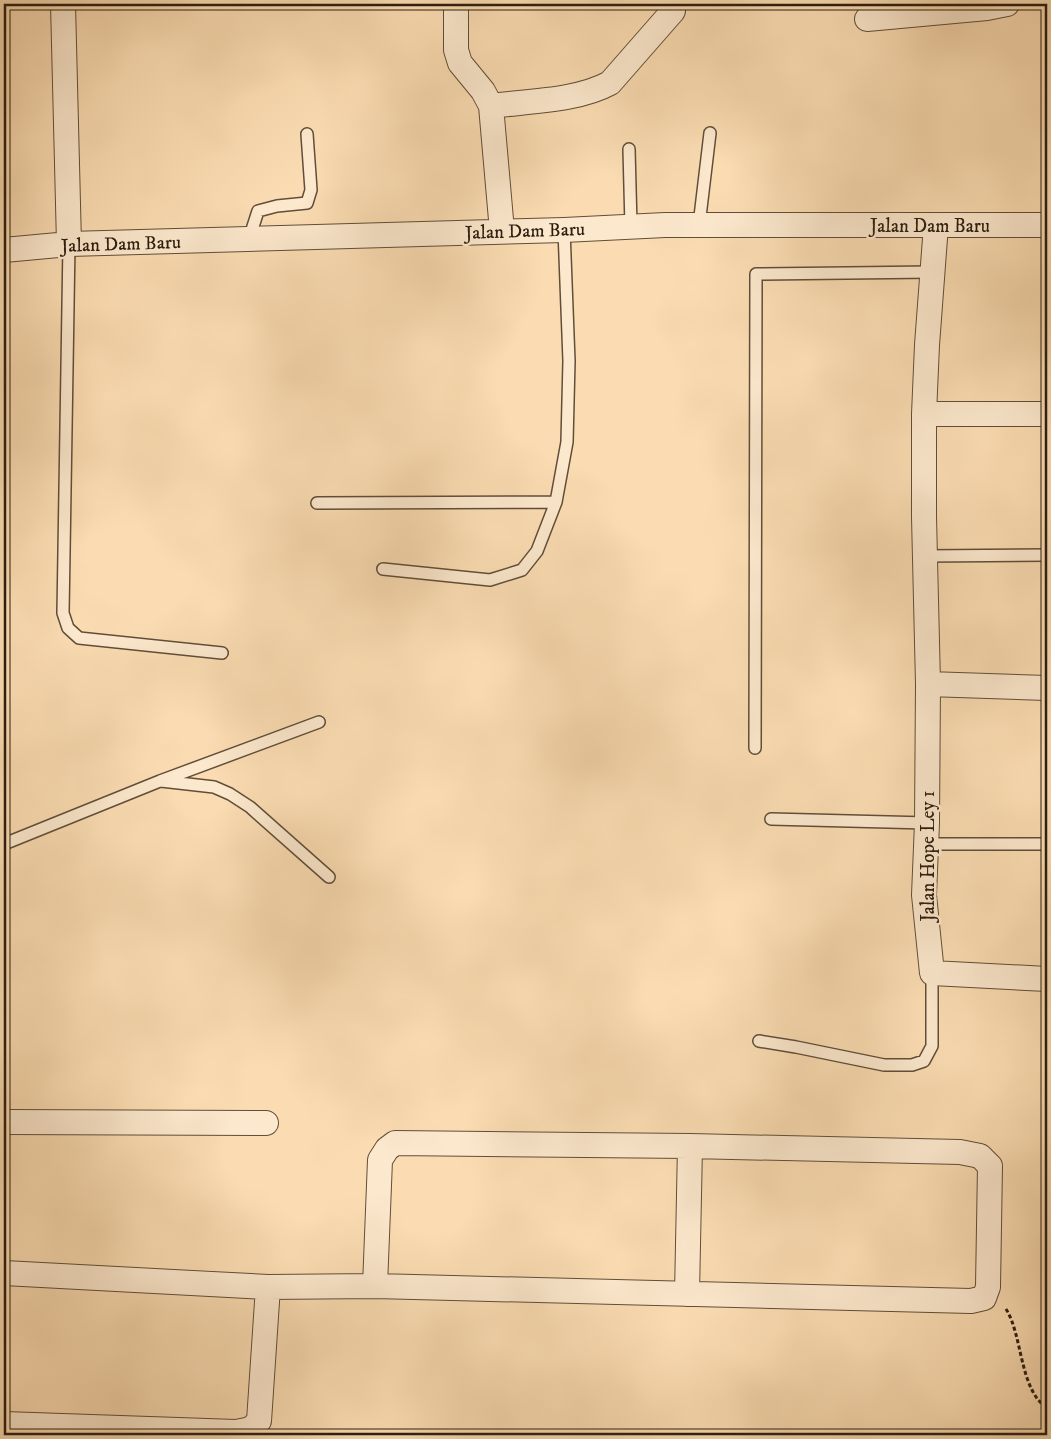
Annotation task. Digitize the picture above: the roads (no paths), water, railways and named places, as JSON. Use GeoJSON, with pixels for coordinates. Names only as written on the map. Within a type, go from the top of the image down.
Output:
{"type":"FeatureCollection","features":[{"type":"Feature","properties":{"kind":"street"},"geometry":{"type":"LineString","coordinates":[[63,4],[69,244]]}},
{"type":"Feature","properties":{"kind":"street"},"geometry":{"type":"LineString","coordinates":[[456,4],[456,50],[460,62],[483,92],[491,106],[502,231]]}},
{"type":"Feature","properties":{"kind":"street"},"geometry":{"type":"LineString","coordinates":[[867,19],[987,8],[1007,4]]}},
{"type":"Feature","properties":{"kind":"street"},"geometry":{"type":"LineString","coordinates":[[491,106],[580,95],[610,83],[674,12]]}},
{"type":"Feature","properties":{"kind":"street","name":"Jalan Hope Ley 1"},"geometry":{"type":"LineString","coordinates":[[932,973],[924,895],[928,684],[924,517],[924,414],[936,225]]}},
{"type":"Feature","properties":{"kind":"street","name":"Jalan Dam Baru"},"geometry":{"type":"LineString","coordinates":[[4,250],[69,244],[564,230],[631,226],[1047,225]]}},
{"type":"Feature","properties":{"kind":"street"},"geometry":{"type":"LineString","coordinates":[[924,414],[1047,414]]}},
{"type":"Feature","properties":{"kind":"street"},"geometry":{"type":"LineString","coordinates":[[928,684],[1047,688]]}},
{"type":"Feature","properties":{"kind":"street"},"geometry":{"type":"LineString","coordinates":[[932,973],[1047,979]]}},
{"type":"Feature","properties":{"kind":"street"},"geometry":{"type":"LineString","coordinates":[[4,1122],[266,1123]]}},
{"type":"Feature","properties":{"kind":"street"},"geometry":{"type":"LineString","coordinates":[[4,1273],[268,1287],[375,1286],[972,1301],[984,1298],[988,1288],[990,1166],[980,1156],[960,1152],[690,1146],[395,1143],[387,1149],[380,1160],[375,1286]]}},
{"type":"Feature","properties":{"kind":"street"},"geometry":{"type":"LineString","coordinates":[[687,1294],[690,1146]]}},
{"type":"Feature","properties":{"kind":"street"},"geometry":{"type":"LineString","coordinates":[[4,1424],[236,1432],[251,1429],[259,1421],[268,1287]]}},
{"type":"Feature","properties":{"kind":"lane"},"geometry":{"type":"LineString","coordinates":[[699,225],[710,132]]}},
{"type":"Feature","properties":{"kind":"lane"},"geometry":{"type":"LineString","coordinates":[[249,239],[258,211],[277,206],[307,203],[310,190],[307,134]]}},
{"type":"Feature","properties":{"kind":"lane"},"geometry":{"type":"LineString","coordinates":[[629,149],[631,226]]}},
{"type":"Feature","properties":{"kind":"lane"},"geometry":{"type":"LineString","coordinates":[[383,569],[490,580],[522,570],[537,551],[556,502],[567,442],[569,360],[564,230]]}},
{"type":"Feature","properties":{"kind":"lane"},"geometry":{"type":"LineString","coordinates":[[69,244],[63,613],[68,628],[79,638],[222,653]]}},
{"type":"Feature","properties":{"kind":"lane"},"geometry":{"type":"LineString","coordinates":[[755,748],[756,274],[932,272]]}},
{"type":"Feature","properties":{"kind":"lane"},"geometry":{"type":"LineString","coordinates":[[317,503],[556,502]]}},
{"type":"Feature","properties":{"kind":"lane"},"geometry":{"type":"LineString","coordinates":[[926,556],[1047,556]]}},
{"type":"Feature","properties":{"kind":"lane"},"geometry":{"type":"LineString","coordinates":[[4,844],[160,781],[319,722]]}},
{"type":"Feature","properties":{"kind":"lane"},"geometry":{"type":"LineString","coordinates":[[160,781],[214,787],[230,794],[250,807],[329,877]]}},
{"type":"Feature","properties":{"kind":"lane"},"geometry":{"type":"LineString","coordinates":[[772,819],[1047,844]]}},
{"type":"Feature","properties":{"kind":"lane"},"geometry":{"type":"LineString","coordinates":[[759,1041],[884,1066],[912,1066],[924,1061],[932,1046],[932,973]]}}]}
